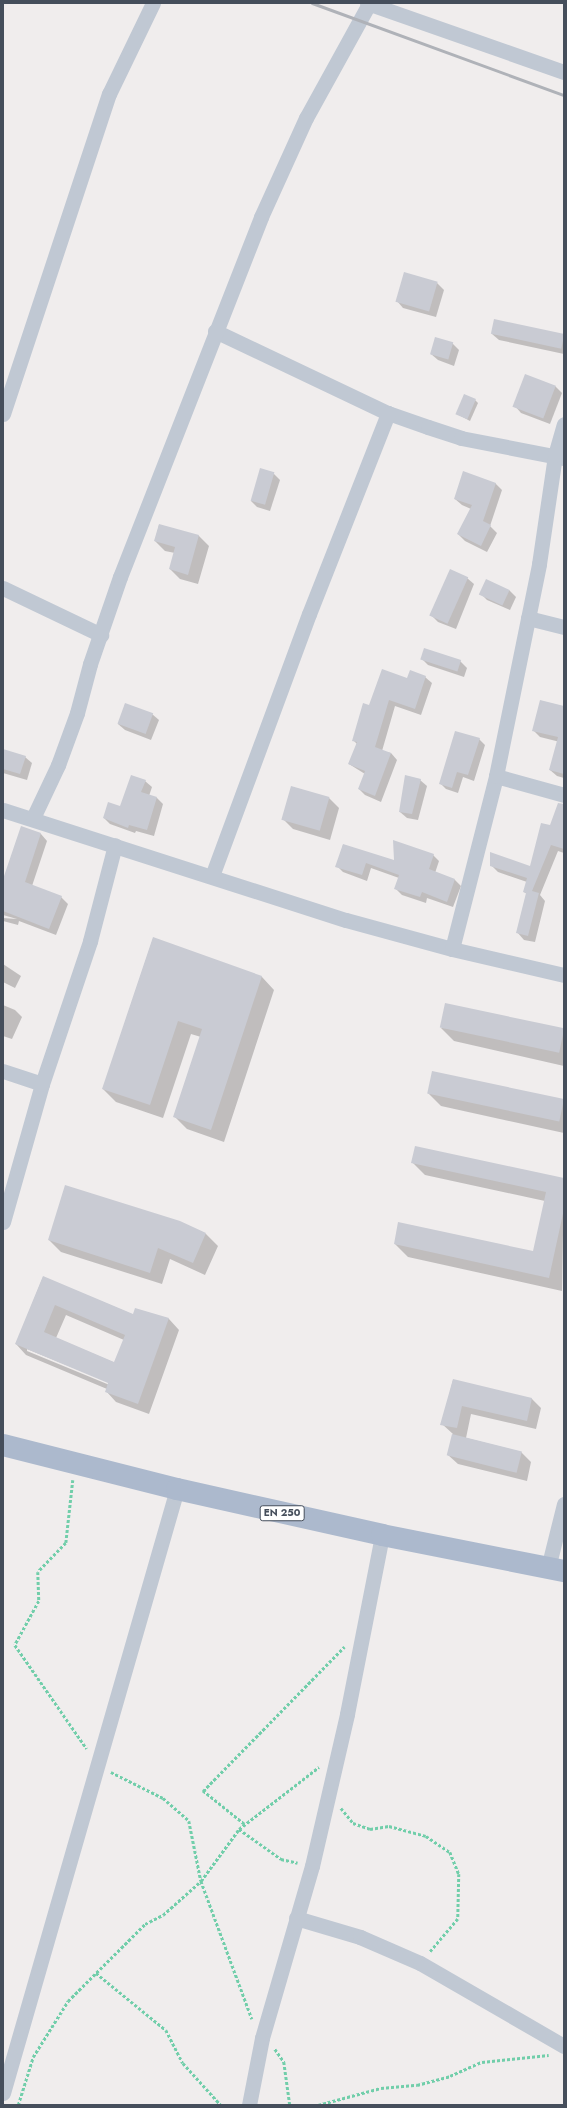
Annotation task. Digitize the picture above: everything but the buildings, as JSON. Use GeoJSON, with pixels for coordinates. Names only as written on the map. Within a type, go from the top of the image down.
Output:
{"type":"FeatureCollection","features":[{"type":"Feature","properties":{"kind":"main road","name":"EN 250"},"geometry":{"type":"LineString","coordinates":[[3,1445],[177,1489],[382,1535],[556,1569]]}},
{"type":"Feature","properties":{"kind":"street"},"geometry":{"type":"LineString","coordinates":[[3,414],[47,287],[109,94],[153,3]]}},
{"type":"Feature","properties":{"kind":"street"},"geometry":{"type":"LineString","coordinates":[[33,818],[66,742],[120,577],[215,331],[290,152],[331,70],[368,4],[564,72]]}},
{"type":"Feature","properties":{"kind":"street"},"geometry":{"type":"LineString","coordinates":[[215,331],[388,413],[461,438],[560,456]]}},
{"type":"Feature","properties":{"kind":"street"},"geometry":{"type":"LineString","coordinates":[[212,876],[312,607],[388,413]]}},
{"type":"Feature","properties":{"kind":"street"},"geometry":{"type":"LineString","coordinates":[[452,949],[496,776],[560,456],[564,424]]}},
{"type":"Feature","properties":{"kind":"street"},"geometry":{"type":"LineString","coordinates":[[3,588],[101,635]]}},
{"type":"Feature","properties":{"kind":"street"},"geometry":{"type":"LineString","coordinates":[[528,618],[564,627]]}},
{"type":"Feature","properties":{"kind":"street"},"geometry":{"type":"LineString","coordinates":[[496,776],[564,795]]}},
{"type":"Feature","properties":{"kind":"street"},"geometry":{"type":"LineString","coordinates":[[3,810],[33,818],[346,920],[452,949],[564,975]]}},
{"type":"Feature","properties":{"kind":"street"},"geometry":{"type":"LineString","coordinates":[[3,1222],[42,1084],[90,941],[115,845]]}},
{"type":"Feature","properties":{"kind":"street"},"geometry":{"type":"LineString","coordinates":[[3,1070],[42,1084]]}},
{"type":"Feature","properties":{"kind":"street"},"geometry":{"type":"LineString","coordinates":[[3,2093],[177,1489]]}},
{"type":"Feature","properties":{"kind":"street"},"geometry":{"type":"LineString","coordinates":[[556,1569],[564,1504]]}},
{"type":"Feature","properties":{"kind":"street"},"geometry":{"type":"LineString","coordinates":[[249,2105],[262,2038],[312,1866],[329,1794],[382,1535]]}},
{"type":"Feature","properties":{"kind":"street"},"geometry":{"type":"LineString","coordinates":[[296,1918],[360,1936],[420,1963],[558,2050]]}},
{"type":"Feature","properties":{"kind":"path"},"geometry":{"type":"LineString","coordinates":[[75,1462],[66,1543],[38,1572],[39,1602],[15,1644],[98,1765],[163,1798],[189,1821],[201,1881],[250,2017],[259,2026],[262,2038],[272,2046],[284,2062],[290,2105]]}},
{"type":"Feature","properties":{"kind":"path"},"geometry":{"type":"LineString","coordinates":[[18,2105],[33,2057],[68,2001],[145,1924],[163,1915],[201,1881],[239,1829],[246,1823],[203,1791],[364,1627]]}},
{"type":"Feature","properties":{"kind":"path"},"geometry":{"type":"LineString","coordinates":[[239,1829],[337,1754]]}},
{"type":"Feature","properties":{"kind":"path"},"geometry":{"type":"LineString","coordinates":[[329,1794],[353,1823],[370,1829],[389,1826],[426,1836],[450,1852],[459,1874],[458,1919],[420,1963]]}},
{"type":"Feature","properties":{"kind":"path"},"geometry":{"type":"LineString","coordinates":[[239,1829],[282,1860],[312,1866]]}},
{"type":"Feature","properties":{"kind":"path"},"geometry":{"type":"LineString","coordinates":[[96,1973],[166,2030],[183,2063],[221,2105]]}},
{"type":"Feature","properties":{"kind":"path"},"geometry":{"type":"LineString","coordinates":[[318,2105],[381,2088],[424,2083],[450,2076],[482,2062],[514,2060],[558,2050]]}},
{"type":"Feature","properties":{"kind":"railway"},"geometry":{"type":"LineString","coordinates":[[312,3],[564,95]]}}]}
